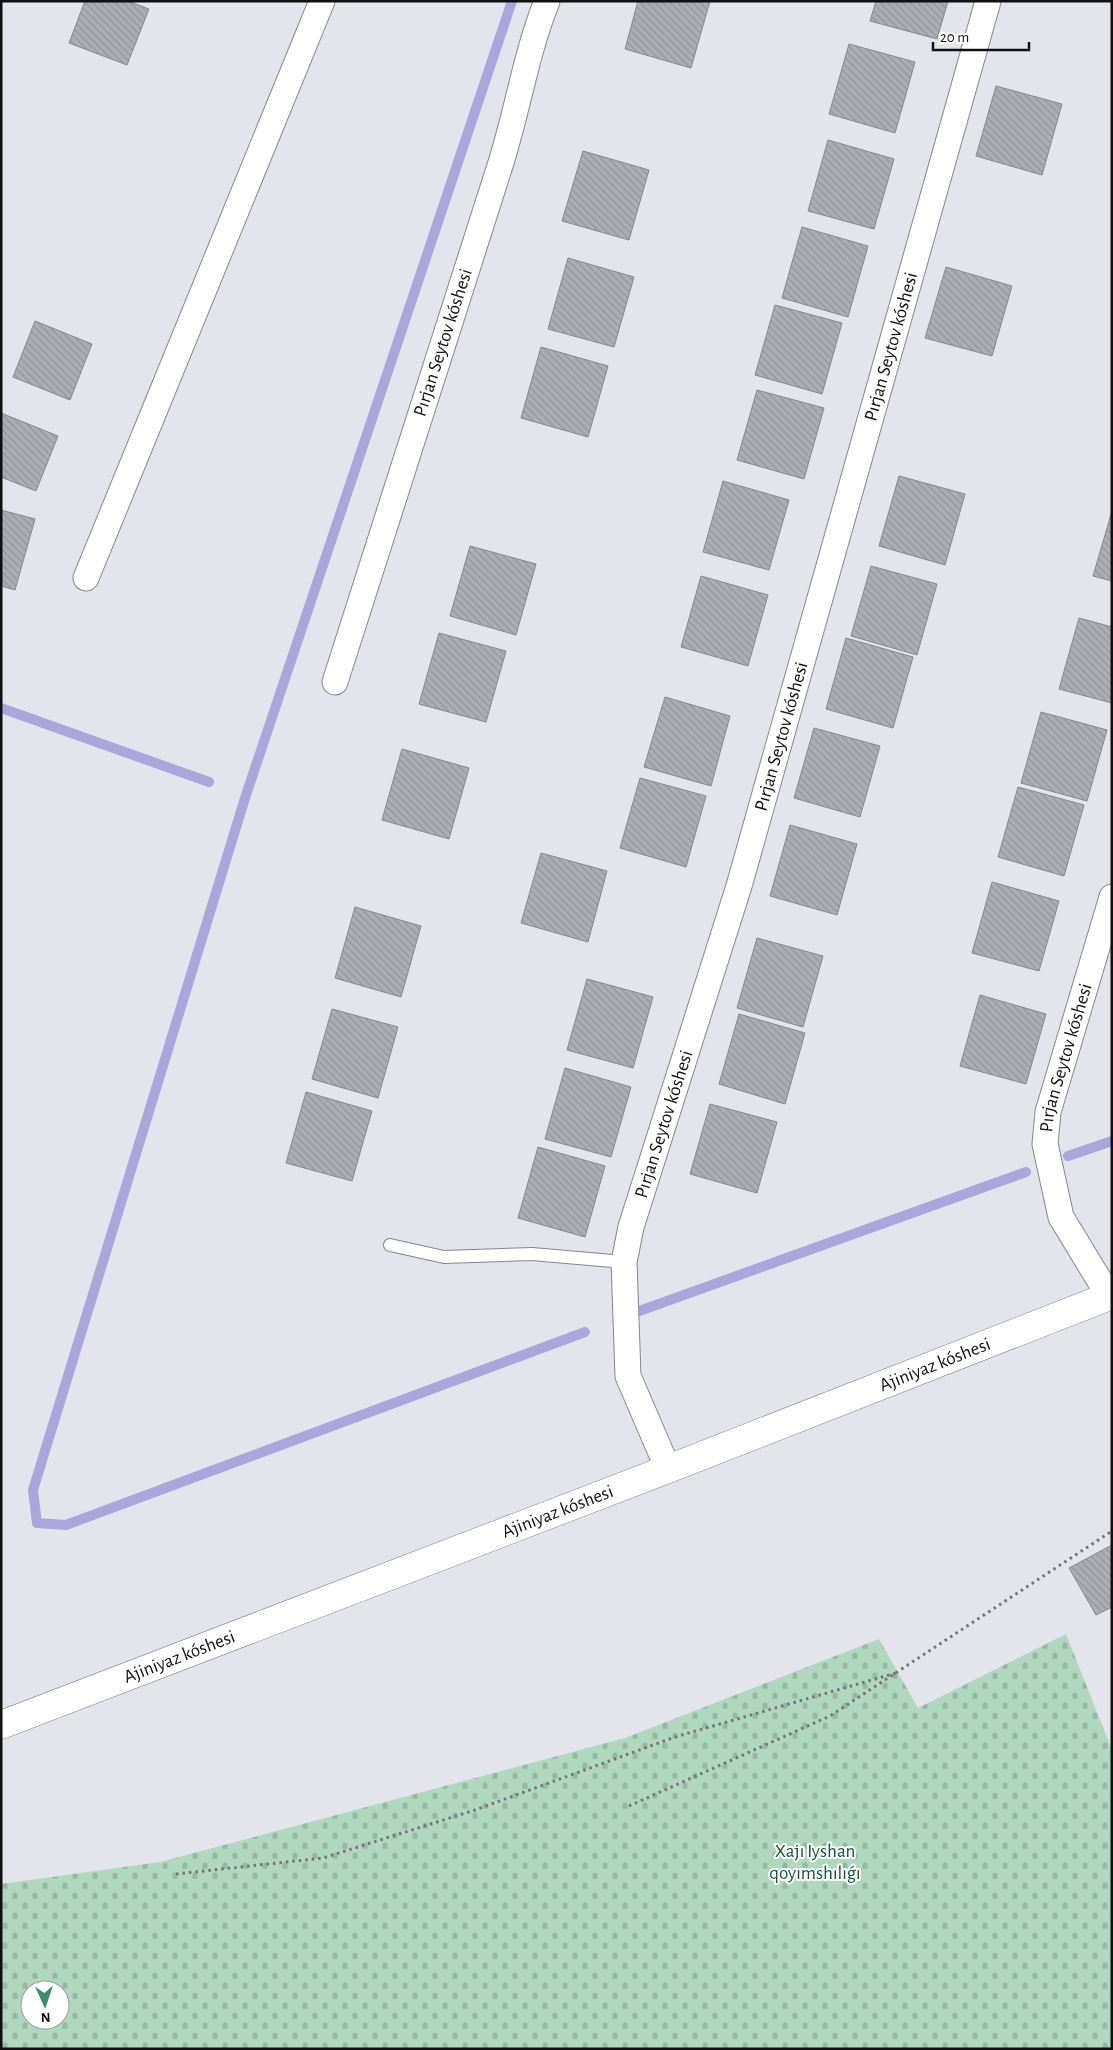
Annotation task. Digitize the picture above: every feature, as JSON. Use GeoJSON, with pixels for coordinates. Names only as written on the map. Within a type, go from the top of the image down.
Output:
{"type":"FeatureCollection","features":[{"type":"Feature","properties":{"kind":"street"},"geometry":{"type":"LineString","coordinates":[[86,578],[322,1]]}},
{"type":"Feature","properties":{"kind":"street","name":"Pırjan Seytov kóshesi"},"geometry":{"type":"LineString","coordinates":[[335,682],[420,409],[500,165],[535,31],[547,1]]}},
{"type":"Feature","properties":{"kind":"street","name":"Pırjan Seytov kóshesi"},"geometry":{"type":"LineString","coordinates":[[668,1469],[628,1376],[624,1262],[631,1227],[739,886],[988,1]]}},
{"type":"Feature","properties":{"kind":"street","name":"Pırjan Seytov kóshesi"},"geometry":{"type":"LineString","coordinates":[[1110,1295],[1060,1217],[1045,1144],[1048,1112],[1112,897]]}},
{"type":"Feature","properties":{"kind":"street","name":"Ajiniyaz kóshesi"},"geometry":{"type":"LineString","coordinates":[[1,1725],[668,1469],[1110,1295]]}},
{"type":"Feature","properties":{"kind":"lane"},"geometry":{"type":"LineString","coordinates":[[390,1245],[444,1257],[532,1254],[624,1262]]}},
{"type":"Feature","properties":{"kind":"path"},"geometry":{"type":"LineString","coordinates":[[629,1806],[830,1716],[1112,1531]]}},
{"type":"Feature","properties":{"kind":"path"},"geometry":{"type":"LineString","coordinates":[[176,1874],[323,1858],[475,1810],[675,1737],[896,1673]]}},
{"type":"Feature","properties":{"kind":"green space","name":"Xajı Iyshan qoyımshılıǵı"},"geometry":{"type":"Polygon","coordinates":[[[1066,1634],[1112,1750],[1112,2049],[1,2049],[1,1884],[160,1862],[625,1738],[879,1639],[918,1708],[1066,1634]]]}},
{"type":"Feature","properties":{"kind":"building"},"geometry":{"type":"Polygon","coordinates":[[[85,1],[128,1],[149,9],[127,65],[69,43],[85,1]]]}},
{"type":"Feature","properties":{"kind":"building"},"geometry":{"type":"Polygon","coordinates":[[[638,1],[710,1],[691,68],[625,49],[638,1]]]}},
{"type":"Feature","properties":{"kind":"building"},"geometry":{"type":"Polygon","coordinates":[[[876,1],[948,1],[937,39],[870,21],[876,1]]]}},
{"type":"Feature","properties":{"kind":"building"},"geometry":{"type":"Polygon","coordinates":[[[849,44],[915,62],[895,133],[829,114],[849,44]]]}},
{"type":"Feature","properties":{"kind":"building"},"geometry":{"type":"Polygon","coordinates":[[[996,86],[1062,104],[1042,175],[976,156],[996,86]]]}},
{"type":"Feature","properties":{"kind":"building"},"geometry":{"type":"Polygon","coordinates":[[[828,140],[894,159],[874,229],[808,211],[828,140]]]}},
{"type":"Feature","properties":{"kind":"building"},"geometry":{"type":"Polygon","coordinates":[[[583,151],[649,170],[629,240],[562,221],[583,151]]]}},
{"type":"Feature","properties":{"kind":"building"},"geometry":{"type":"Polygon","coordinates":[[[802,227],[868,246],[848,317],[782,298],[802,227]]]}},
{"type":"Feature","properties":{"kind":"building"},"geometry":{"type":"Polygon","coordinates":[[[568,258],[634,277],[614,347],[548,329],[568,258]]]}},
{"type":"Feature","properties":{"kind":"building"},"geometry":{"type":"Polygon","coordinates":[[[946,267],[1012,286],[992,356],[925,338],[946,267]]]}},
{"type":"Feature","properties":{"kind":"building"},"geometry":{"type":"Polygon","coordinates":[[[775,305],[842,323],[822,394],[755,375],[775,305]]]}},
{"type":"Feature","properties":{"kind":"building"},"geometry":{"type":"Polygon","coordinates":[[[35,321],[92,344],[70,400],[13,377],[35,321]]]}},
{"type":"Feature","properties":{"kind":"building"},"geometry":{"type":"Polygon","coordinates":[[[541,347],[608,366],[588,437],[521,418],[541,347]]]}},
{"type":"Feature","properties":{"kind":"building"},"geometry":{"type":"Polygon","coordinates":[[[757,390],[824,408],[804,479],[737,460],[757,390]]]}},
{"type":"Feature","properties":{"kind":"building"},"geometry":{"type":"Polygon","coordinates":[[[1,413],[58,436],[36,491],[1,477],[1,413]]]}},
{"type":"Feature","properties":{"kind":"building"},"geometry":{"type":"Polygon","coordinates":[[[899,476],[965,494],[945,565],[879,546],[899,476]]]}},
{"type":"Feature","properties":{"kind":"building"},"geometry":{"type":"Polygon","coordinates":[[[723,481],[789,500],[769,570],[703,552],[723,481]]]}},
{"type":"Feature","properties":{"kind":"building"},"geometry":{"type":"Polygon","coordinates":[[[1,510],[35,519],[15,590],[1,586],[1,510]]]}},
{"type":"Feature","properties":{"kind":"building"},"geometry":{"type":"Polygon","coordinates":[[[1112,511],[1112,581],[1093,576],[1112,511]]]}},
{"type":"Feature","properties":{"kind":"building"},"geometry":{"type":"Polygon","coordinates":[[[470,546],[536,564],[516,635],[450,616],[470,546]]]}},
{"type":"Feature","properties":{"kind":"building"},"geometry":{"type":"Polygon","coordinates":[[[871,566],[937,584],[917,655],[851,636],[871,566]]]}},
{"type":"Feature","properties":{"kind":"building"},"geometry":{"type":"Polygon","coordinates":[[[701,576],[768,595],[748,666],[681,647],[701,576]]]}},
{"type":"Feature","properties":{"kind":"building"},"geometry":{"type":"Polygon","coordinates":[[[1079,618],[1112,627],[1112,703],[1059,689],[1079,618]]]}},
{"type":"Feature","properties":{"kind":"building"},"geometry":{"type":"Polygon","coordinates":[[[439,633],[506,651],[486,722],[419,704],[439,633]]]}},
{"type":"Feature","properties":{"kind":"building"},"geometry":{"type":"Polygon","coordinates":[[[846,638],[913,657],[893,728],[826,709],[846,638]]]}},
{"type":"Feature","properties":{"kind":"building"},"geometry":{"type":"Polygon","coordinates":[[[665,697],[730,716],[711,786],[644,767],[665,697]]]}},
{"type":"Feature","properties":{"kind":"building"},"geometry":{"type":"Polygon","coordinates":[[[1041,712],[1107,730],[1087,801],[1021,783],[1041,712]]]}},
{"type":"Feature","properties":{"kind":"building"},"geometry":{"type":"Polygon","coordinates":[[[814,728],[880,746],[860,817],[794,798],[814,728]]]}},
{"type":"Feature","properties":{"kind":"building"},"geometry":{"type":"Polygon","coordinates":[[[402,749],[469,768],[449,839],[382,820],[402,749]]]}},
{"type":"Feature","properties":{"kind":"building"},"geometry":{"type":"Polygon","coordinates":[[[640,778],[706,796],[686,867],[620,848],[640,778]]]}},
{"type":"Feature","properties":{"kind":"building"},"geometry":{"type":"Polygon","coordinates":[[[1018,787],[1084,805],[1064,876],[998,857],[1018,787]]]}},
{"type":"Feature","properties":{"kind":"building"},"geometry":{"type":"Polygon","coordinates":[[[790,825],[857,844],[837,915],[770,896],[790,825]]]}},
{"type":"Feature","properties":{"kind":"building"},"geometry":{"type":"Polygon","coordinates":[[[541,853],[607,871],[588,942],[521,923],[541,853]]]}},
{"type":"Feature","properties":{"kind":"building"},"geometry":{"type":"Polygon","coordinates":[[[992,882],[1059,901],[1039,971],[972,953],[992,882]]]}},
{"type":"Feature","properties":{"kind":"building"},"geometry":{"type":"Polygon","coordinates":[[[355,907],[421,926],[401,997],[335,978],[355,907]]]}},
{"type":"Feature","properties":{"kind":"building"},"geometry":{"type":"Polygon","coordinates":[[[757,938],[823,956],[803,1027],[737,1008],[757,938]]]}},
{"type":"Feature","properties":{"kind":"building"},"geometry":{"type":"Polygon","coordinates":[[[587,979],[653,997],[633,1068],[567,1050],[587,979]]]}},
{"type":"Feature","properties":{"kind":"building"},"geometry":{"type":"Polygon","coordinates":[[[980,995],[1046,1014],[1026,1084],[960,1066],[980,995]]]}},
{"type":"Feature","properties":{"kind":"building"},"geometry":{"type":"Polygon","coordinates":[[[332,1009],[398,1027],[378,1098],[312,1079],[332,1009]]]}},
{"type":"Feature","properties":{"kind":"building"},"geometry":{"type":"Polygon","coordinates":[[[739,1014],[805,1033],[785,1104],[719,1084],[739,1014]]]}},
{"type":"Feature","properties":{"kind":"building"},"geometry":{"type":"Polygon","coordinates":[[[565,1068],[631,1087],[611,1157],[545,1139],[565,1068]]]}},
{"type":"Feature","properties":{"kind":"building"},"geometry":{"type":"Polygon","coordinates":[[[306,1092],[372,1111],[352,1181],[286,1163],[306,1092]]]}},
{"type":"Feature","properties":{"kind":"building"},"geometry":{"type":"Polygon","coordinates":[[[710,1104],[777,1122],[757,1193],[690,1174],[710,1104]]]}},
{"type":"Feature","properties":{"kind":"building"},"geometry":{"type":"Polygon","coordinates":[[[538,1147],[605,1166],[585,1237],[518,1218],[538,1147]]]}},
{"type":"Feature","properties":{"kind":"building"},"geometry":{"type":"Polygon","coordinates":[[[1112,1545],[1112,1607],[1096,1615],[1069,1568],[1112,1545]]]}},
{"type":"Feature","properties":{"kind":"waterway"},"geometry":{"type":"LineString","coordinates":[[512,1],[245,798],[33,1490],[37,1523],[66,1525],[585,1332]]}},
{"type":"Feature","properties":{"kind":"waterway"},"geometry":{"type":"LineString","coordinates":[[1,708],[209,782]]}},
{"type":"Feature","properties":{"kind":"waterway"},"geometry":{"type":"LineString","coordinates":[[1068,1156],[1112,1141]]}},
{"type":"Feature","properties":{"kind":"waterway"},"geometry":{"type":"LineString","coordinates":[[631,1314],[1026,1172]]}}]}
